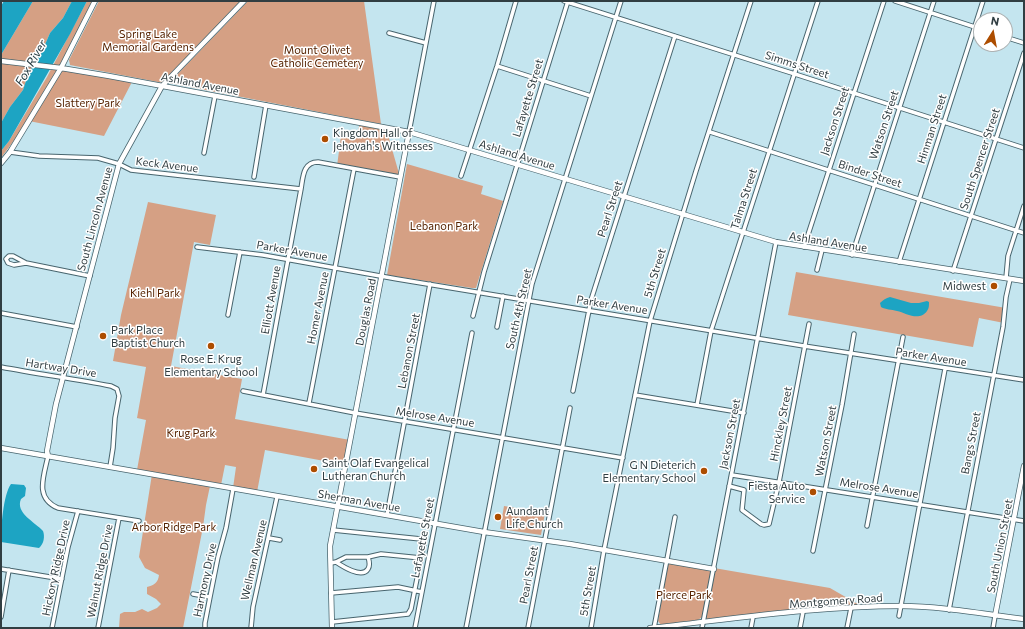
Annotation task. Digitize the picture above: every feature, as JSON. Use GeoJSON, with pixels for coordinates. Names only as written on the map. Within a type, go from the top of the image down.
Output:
{"type":"FeatureCollection","features":[{"type":"Feature","properties":{"kind":"street"},"geometry":{"type":"LineString","coordinates":[[1,163],[10,152],[61,68],[95,1]]}},
{"type":"Feature","properties":{"kind":"street","name":"South Lincoln Avenue"},"geometry":{"type":"LineString","coordinates":[[48,456],[47,451],[63,377],[119,164],[162,86],[244,1]]}},
{"type":"Feature","properties":{"kind":"street","name":"Douglas Road"},"geometry":{"type":"LineString","coordinates":[[332,628],[331,593],[333,562],[330,546],[434,1]]}},
{"type":"Feature","properties":{"kind":"street"},"geometry":{"type":"LineString","coordinates":[[461,176],[497,66],[516,1]]}},
{"type":"Feature","properties":{"kind":"street","name":"Simms Street"},"geometry":{"type":"LineString","coordinates":[[566,1],[1024,148]]}},
{"type":"Feature","properties":{"kind":"street","name":"Lafayette Street"},"geometry":{"type":"LineString","coordinates":[[473,316],[478,292],[566,1]]}},
{"type":"Feature","properties":{"kind":"street","name":"South 4th Street"},"geometry":{"type":"LineString","coordinates":[[466,628],[532,284],[621,1]]}},
{"type":"Feature","properties":{"kind":"street","name":"5th Street"},"geometry":{"type":"LineString","coordinates":[[591,628],[604,550],[650,321],[682,214],[710,132],[751,1]]}},
{"type":"Feature","properties":{"kind":"street","name":"Talma Street"},"geometry":{"type":"LineString","coordinates":[[697,405],[711,331],[818,1]]}},
{"type":"Feature","properties":{"kind":"street","name":"Jackson Street"},"geometry":{"type":"LineString","coordinates":[[804,247],[884,1]]}},
{"type":"Feature","properties":{"kind":"street"},"geometry":{"type":"LineString","coordinates":[[895,1],[973,26]]}},
{"type":"Feature","properties":{"kind":"street","name":"Watson Street"},"geometry":{"type":"LineString","coordinates":[[852,255],[934,1]]}},
{"type":"Feature","properties":{"kind":"street","name":"Hinman Street"},"geometry":{"type":"LineString","coordinates":[[980,12],[983,1]]}},
{"type":"Feature","properties":{"kind":"street"},"geometry":{"type":"LineString","coordinates":[[389,33],[426,43]]}},
{"type":"Feature","properties":{"kind":"street","name":"Hinman Street"},"geometry":{"type":"LineString","coordinates":[[899,262],[973,33]]}},
{"type":"Feature","properties":{"kind":"street","name":"Pearl Street"},"geometry":{"type":"LineString","coordinates":[[573,391],[591,300],[675,36]]}},
{"type":"Feature","properties":{"kind":"street"},"geometry":{"type":"LineString","coordinates":[[1013,40],[1024,43]]}},
{"type":"Feature","properties":{"kind":"street","name":"South Spencer Street"},"geometry":{"type":"LineString","coordinates":[[953,271],[1024,52]]}},
{"type":"Feature","properties":{"kind":"street","name":"Ashland Avenue"},"geometry":{"type":"LineString","coordinates":[[1,61],[61,68],[409,132],[564,180],[776,242],[1024,281]]}},
{"type":"Feature","properties":{"kind":"street"},"geometry":{"type":"LineString","coordinates":[[497,66],[591,96]]}},
{"type":"Feature","properties":{"kind":"street"},"geometry":{"type":"LineString","coordinates":[[204,153],[214,96]]}},
{"type":"Feature","properties":{"kind":"street"},"geometry":{"type":"LineString","coordinates":[[254,177],[266,106]]}},
{"type":"Feature","properties":{"kind":"street","name":"Binder Street"},"geometry":{"type":"LineString","coordinates":[[710,132],[1024,233]]}},
{"type":"Feature","properties":{"kind":"street","name":"Keck Avenue"},"geometry":{"type":"LineString","coordinates":[[10,152],[40,156],[98,158],[119,164],[131,170],[300,189]]}},
{"type":"Feature","properties":{"kind":"street","name":"Elliott Avenue"},"geometry":{"type":"LineString","coordinates":[[263,395],[305,168],[310,163],[318,162],[354,169]]}},
{"type":"Feature","properties":{"kind":"street"},"geometry":{"type":"LineString","coordinates":[[354,169],[400,178]]}},
{"type":"Feature","properties":{"kind":"street","name":"Homer Avenue"},"geometry":{"type":"LineString","coordinates":[[309,403],[354,169]]}},
{"type":"Feature","properties":{"kind":"street","name":"Bangs Street"},"geometry":{"type":"LineString","coordinates":[[949,610],[993,376],[1008,279],[1008,256],[1024,206]]}},
{"type":"Feature","properties":{"kind":"street","name":"Jackson Street"},"geometry":{"type":"LineString","coordinates":[[702,628],[776,242]]}},
{"type":"Feature","properties":{"kind":"street","name":"Parker Avenue"},"geometry":{"type":"LineString","coordinates":[[197,247],[288,259],[758,339],[898,362],[1024,380]]}},
{"type":"Feature","properties":{"kind":"street"},"geometry":{"type":"LineString","coordinates":[[817,270],[822,250]]}},
{"type":"Feature","properties":{"kind":"street"},"geometry":{"type":"LineString","coordinates":[[228,315],[240,252]]}},
{"type":"Feature","properties":{"kind":"street"},"geometry":{"type":"LineString","coordinates":[[26,263],[12,265],[8,263],[6,259],[9,256],[13,256],[26,263],[90,276]]}},
{"type":"Feature","properties":{"kind":"street","name":"Lebanon Street"},"geometry":{"type":"LineString","coordinates":[[387,515],[430,284]]}},
{"type":"Feature","properties":{"kind":"street"},"geometry":{"type":"LineString","coordinates":[[497,327],[503,296]]}},
{"type":"Feature","properties":{"kind":"street"},"geometry":{"type":"LineString","coordinates":[[1,313],[77,327]]}},
{"type":"Feature","properties":{"kind":"street","name":"Hinckley Street"},"geometry":{"type":"LineString","coordinates":[[729,486],[744,490],[742,510],[761,524],[766,525],[771,522],[809,324]]}},
{"type":"Feature","properties":{"kind":"street","name":"Lafayette Street"},"geometry":{"type":"LineString","coordinates":[[416,628],[472,333]]}},
{"type":"Feature","properties":{"kind":"street","name":"Watson Street"},"geometry":{"type":"LineString","coordinates":[[813,551],[826,489],[854,334]]}},
{"type":"Feature","properties":{"kind":"street"},"geometry":{"type":"LineString","coordinates":[[867,526],[903,337]]}},
{"type":"Feature","properties":{"kind":"street","name":"Hartway Drive"},"geometry":{"type":"LineString","coordinates":[[1,367],[111,386],[118,389],[119,396],[114,418],[113,448],[110,467]]}},
{"type":"Feature","properties":{"kind":"street"},"geometry":{"type":"LineString","coordinates":[[899,616],[945,369]]}},
{"type":"Feature","properties":{"kind":"street","name":"Melrose Avenue"},"geometry":{"type":"LineString","coordinates":[[243,391],[355,413],[623,458]]}},
{"type":"Feature","properties":{"kind":"street"},"geometry":{"type":"LineString","coordinates":[[636,395],[744,413]]}},
{"type":"Feature","properties":{"kind":"street","name":"Pearl Street"},"geometry":{"type":"LineString","coordinates":[[528,628],[570,408]]}},
{"type":"Feature","properties":{"kind":"street","name":"Sherman Avenue"},"geometry":{"type":"LineString","coordinates":[[1,448],[484,532],[604,550],[714,569]]}},
{"type":"Feature","properties":{"kind":"street"},"geometry":{"type":"LineString","coordinates":[[48,456],[42,489],[45,498],[51,504],[58,508],[139,521]]}},
{"type":"Feature","properties":{"kind":"street","name":"South Union Street"},"geometry":{"type":"LineString","coordinates":[[993,628],[1024,466]]}},
{"type":"Feature","properties":{"kind":"street","name":"Melrose Avenue"},"geometry":{"type":"LineString","coordinates":[[732,475],[1024,521]]}},
{"type":"Feature","properties":{"kind":"street","name":"Harmony Drive"},"geometry":{"type":"LineString","coordinates":[[205,628],[218,557],[226,528],[233,489]]}},
{"type":"Feature","properties":{"kind":"street","name":"Wellman Avenue"},"geometry":{"type":"LineString","coordinates":[[251,628],[253,607],[277,496]]}},
{"type":"Feature","properties":{"kind":"street","name":"Hickory Ridge Drive"},"geometry":{"type":"LineString","coordinates":[[52,628],[68,547],[78,511]]}},
{"type":"Feature","properties":{"kind":"street"},"geometry":{"type":"LineString","coordinates":[[654,628],[675,517]]}},
{"type":"Feature","properties":{"kind":"street","name":"Walnut Ridge Drive"},"geometry":{"type":"LineString","coordinates":[[98,628],[119,518]]}},
{"type":"Feature","properties":{"kind":"street"},"geometry":{"type":"LineString","coordinates":[[332,622],[408,614],[411,609],[424,543],[421,539],[333,530]]}},
{"type":"Feature","properties":{"kind":"street"},"geometry":{"type":"LineString","coordinates":[[269,538],[280,540]]}},
{"type":"Feature","properties":{"kind":"street"},"geometry":{"type":"LineString","coordinates":[[333,562],[346,558],[368,557],[384,554],[421,558]]}},
{"type":"Feature","properties":{"kind":"street"},"geometry":{"type":"LineString","coordinates":[[333,562],[351,571],[365,572],[369,567],[368,557]]}},
{"type":"Feature","properties":{"kind":"street"},"geometry":{"type":"LineString","coordinates":[[1,569],[62,579]]}},
{"type":"Feature","properties":{"kind":"street"},"geometry":{"type":"LineString","coordinates":[[1,617],[9,570]]}},
{"type":"Feature","properties":{"kind":"street"},"geometry":{"type":"LineString","coordinates":[[331,593],[393,587],[422,592]]}},
{"type":"Feature","properties":{"kind":"street"},"geometry":{"type":"LineString","coordinates":[[193,594],[210,597]]}},
{"type":"Feature","properties":{"kind":"street","name":"Montgomery Road"},"geometry":{"type":"LineString","coordinates":[[650,628],[803,612],[901,606],[1024,619]]}},
{"type":"Feature","properties":{"kind":"street"},"geometry":{"type":"LineString","coordinates":[[847,628],[851,608]]}},
{"type":"Feature","properties":{"kind":"street"},"geometry":{"type":"LineString","coordinates":[[800,628],[803,612]]}},
{"type":"Feature","properties":{"kind":"street"},"geometry":{"type":"LineString","coordinates":[[750,628],[753,617]]}},
{"type":"Feature","properties":{"kind":"green space"},"geometry":{"type":"Polygon","coordinates":[[[33,1],[72,1],[63,18],[50,33],[41,54],[35,61],[23,90],[10,107],[1,123],[1,55],[33,1]]]}},
{"type":"Feature","properties":{"kind":"green space"},"geometry":{"type":"Polygon","coordinates":[[[87,1],[94,1],[62,62],[27,121],[1,158],[1,151],[9,141],[47,77],[87,1]]]}},
{"type":"Feature","properties":{"kind":"green space","name":"Spring Lake Memorial Gardens"},"geometry":{"type":"Polygon","coordinates":[[[99,1],[241,1],[163,83],[70,65],[69,60],[99,1]]]}},
{"type":"Feature","properties":{"kind":"green space","name":"Mount Olivet Catholic Cemetery"},"geometry":{"type":"Polygon","coordinates":[[[248,1],[364,1],[381,124],[169,83],[248,1]]]}},
{"type":"Feature","properties":{"kind":"green space","name":"Slattery Park"},"geometry":{"type":"Polygon","coordinates":[[[61,68],[133,80],[104,136],[29,121],[61,68]]]}},
{"type":"Feature","properties":{"kind":"green space"},"geometry":{"type":"Polygon","coordinates":[[[360,123],[386,128],[400,177],[337,166],[341,136],[356,139],[360,123]]]}},
{"type":"Feature","properties":{"kind":"green space","name":"Lebanon Park"},"geometry":{"type":"Polygon","coordinates":[[[407,164],[483,186],[481,194],[503,201],[476,288],[387,275],[407,164]]]}},
{"type":"Feature","properties":{"kind":"green space","name":"Krug Park"},"geometry":{"type":"Polygon","coordinates":[[[148,202],[216,215],[210,245],[194,242],[171,366],[242,379],[235,419],[350,440],[346,465],[265,450],[257,492],[233,488],[236,467],[225,465],[221,485],[137,470],[146,420],[137,418],[146,367],[113,361],[121,315],[148,202]]]}},
{"type":"Feature","properties":{"kind":"green space"},"geometry":{"type":"Polygon","coordinates":[[[796,272],[1006,308],[1004,323],[979,318],[973,347],[788,315],[796,272]]]}},
{"type":"Feature","properties":{"kind":"green space","name":"Arbor Ridge Park"},"geometry":{"type":"Polygon","coordinates":[[[152,474],[210,486],[183,628],[119,628],[120,614],[124,612],[135,612],[142,609],[148,612],[157,608],[161,604],[147,594],[147,587],[158,580],[159,575],[145,568],[139,557],[152,474]]]}},
{"type":"Feature","properties":{"kind":"green space"},"geometry":{"type":"Polygon","coordinates":[[[504,506],[545,513],[541,535],[500,529],[504,506]]]}},
{"type":"Feature","properties":{"kind":"green space","name":"Pierce Park"},"geometry":{"type":"Polygon","coordinates":[[[670,563],[708,570],[711,572],[702,617],[698,620],[661,625],[658,621],[667,566],[670,563]]]}},
{"type":"Feature","properties":{"kind":"green space"},"geometry":{"type":"Polygon","coordinates":[[[714,568],[830,588],[863,607],[703,622],[714,568]]]}},
{"type":"Feature","properties":{"kind":"water"},"geometry":{"type":"Polygon","coordinates":[[[4,1],[33,1],[1,55],[1,6],[4,1]]]}},
{"type":"Feature","properties":{"kind":"water"},"geometry":{"type":"Polygon","coordinates":[[[72,1],[87,1],[70,34],[9,141],[1,151],[1,123],[10,107],[23,90],[35,61],[41,54],[50,33],[63,18],[72,1]]]}},
{"type":"Feature","properties":{"kind":"water"},"geometry":{"type":"Polygon","coordinates":[[[890,297],[911,303],[927,301],[929,302],[929,308],[924,314],[916,316],[881,307],[880,303],[890,297]]]}},
{"type":"Feature","properties":{"kind":"water"},"geometry":{"type":"Polygon","coordinates":[[[11,484],[24,485],[26,488],[25,496],[21,499],[21,509],[27,517],[43,531],[44,540],[39,548],[1,542],[4,503],[11,484]]]}},
{"type":"Feature","properties":{"kind":"place","name":"Kingdom Hall of Jehovah's Witnesses"},"geometry":{"type":"Point","coordinates":[325,139]}},
{"type":"Feature","properties":{"kind":"place","name":"Midwest"},"geometry":{"type":"Point","coordinates":[994,286]}},
{"type":"Feature","properties":{"kind":"place","name":"Park Place Baptist Church"},"geometry":{"type":"Point","coordinates":[103,336]}},
{"type":"Feature","properties":{"kind":"place","name":"Rose E. Krug Elementary School"},"geometry":{"type":"Point","coordinates":[211,346]}},
{"type":"Feature","properties":{"kind":"place","name":"Saint Olaf Evangelical Lutheran Church"},"geometry":{"type":"Point","coordinates":[314,469]}},
{"type":"Feature","properties":{"kind":"place","name":"G N Dieterich Elementary School"},"geometry":{"type":"Point","coordinates":[704,471]}},
{"type":"Feature","properties":{"kind":"place","name":"Fiesta Auto Service"},"geometry":{"type":"Point","coordinates":[813,492]}},
{"type":"Feature","properties":{"kind":"place","name":"Aundant Life Church"},"geometry":{"type":"Point","coordinates":[498,517]}},
{"type":"Feature","properties":{"kind":"water label","name":"Fox River"},"geometry":{"type":"Point","coordinates":[31,63]}},
{"type":"Feature","properties":{"kind":"park label","name":"Kiehl Park"},"geometry":{"type":"Point","coordinates":[155,293]}}]}
